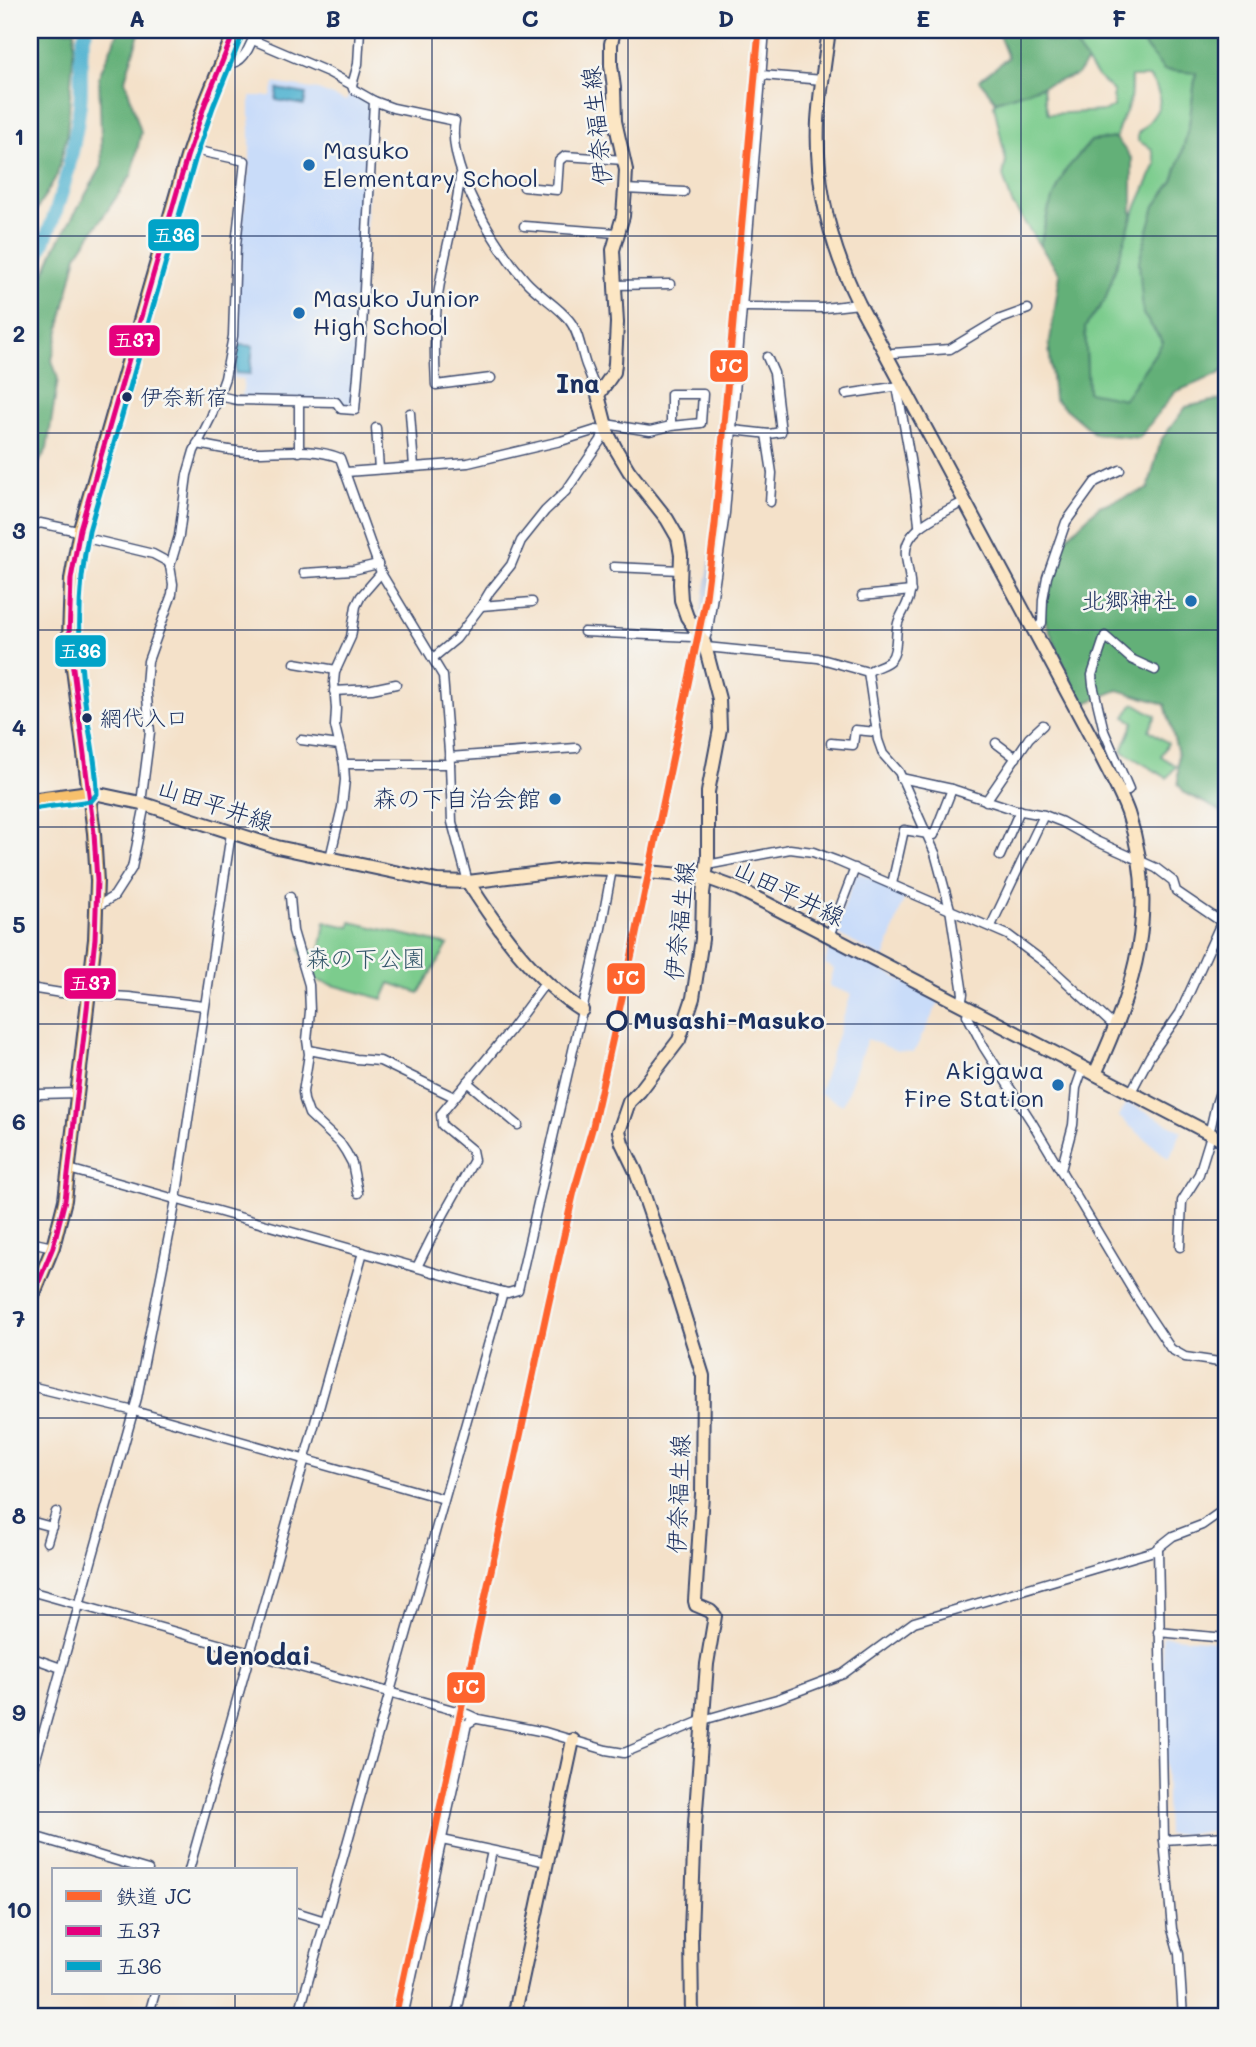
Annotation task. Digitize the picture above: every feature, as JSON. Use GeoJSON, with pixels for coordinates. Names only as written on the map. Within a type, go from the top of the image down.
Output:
{"type":"FeatureCollection","features":[{"type":"Feature","properties":{"kind":"main road"},"geometry":{"type":"LineString","coordinates":[[30,1303],[53,1247],[65,1200],[96,907],[96,854],[69,629],[73,565],[79,534],[190,149],[235,30]]}},
{"type":"Feature","properties":{"kind":"main road","name":"伊奈福生線"},"geometry":{"type":"LineString","coordinates":[[614,30],[611,65],[615,121],[624,160],[625,189],[623,216],[613,250],[617,323],[614,372],[598,395],[605,428],[617,452],[663,513],[678,538],[681,555],[681,600],[687,617],[705,645],[719,699],[720,729],[708,792],[706,871],[698,977],[688,1020],[680,1040],[626,1106],[619,1131],[674,1283],[703,1377],[701,1514],[695,1601],[696,1605],[715,1616],[707,1664],[695,1823],[691,1933],[692,2017]]}},
{"type":"Feature","properties":{"kind":"main road"},"geometry":{"type":"LineString","coordinates":[[829,30],[818,124],[818,156],[821,192],[838,259],[900,385],[965,501],[1121,795],[1133,830],[1142,890],[1140,939],[1132,981],[1116,1028],[1089,1071]]}},
{"type":"Feature","properties":{"kind":"main road"},"geometry":{"type":"LineString","coordinates":[[30,800],[89,792]]}},
{"type":"Feature","properties":{"kind":"main road","name":"山田平井線"},"geometry":{"type":"LineString","coordinates":[[89,792],[143,803],[277,847],[437,881],[468,882],[581,868],[706,871],[1089,1071],[1211,1131],[1226,1142]]}},
{"type":"Feature","properties":{"kind":"main road"},"geometry":{"type":"LineString","coordinates":[[468,882],[505,934],[546,982],[556,993],[582,1010]]}},
{"type":"Feature","properties":{"kind":"main road"},"geometry":{"type":"LineString","coordinates":[[536,2017],[514,2015],[573,1741]]}},
{"type":"Feature","properties":{"kind":"street"},"geometry":{"type":"LineString","coordinates":[[221,62],[232,64],[239,60],[253,40],[256,30]]}},
{"type":"Feature","properties":{"kind":"street"},"geometry":{"type":"LineString","coordinates":[[352,85],[358,64],[360,30]]}},
{"type":"Feature","properties":{"kind":"street"},"geometry":{"type":"LineString","coordinates":[[765,30],[733,430],[721,542],[705,645],[818,658],[869,673]]}},
{"type":"Feature","properties":{"kind":"street"},"geometry":{"type":"LineString","coordinates":[[253,40],[328,72],[374,101],[393,108],[455,121],[453,138],[460,173],[507,258],[526,282],[570,321],[598,395]]}},
{"type":"Feature","properties":{"kind":"street"},"geometry":{"type":"LineString","coordinates":[[762,75],[823,80]]}},
{"type":"Feature","properties":{"kind":"street"},"geometry":{"type":"LineString","coordinates":[[219,396],[237,400],[336,402],[341,409],[355,410],[374,101]]}},
{"type":"Feature","properties":{"kind":"street"},"geometry":{"type":"LineString","coordinates":[[170,566],[179,536],[187,475],[225,378],[233,336],[236,245],[246,161],[190,149]]}},
{"type":"Feature","properties":{"kind":"street"},"geometry":{"type":"LineString","coordinates":[[524,187],[557,190],[559,161],[565,156],[624,160]]}},
{"type":"Feature","properties":{"kind":"street"},"geometry":{"type":"LineString","coordinates":[[460,173],[458,205],[440,277],[434,361],[436,385],[491,378]]}},
{"type":"Feature","properties":{"kind":"street"},"geometry":{"type":"LineString","coordinates":[[625,189],[684,192]]}},
{"type":"Feature","properties":{"kind":"street"},"geometry":{"type":"LineString","coordinates":[[524,226],[617,233]]}},
{"type":"Feature","properties":{"kind":"street"},"geometry":{"type":"LineString","coordinates":[[615,285],[670,284]]}},
{"type":"Feature","properties":{"kind":"street"},"geometry":{"type":"LineString","coordinates":[[743,307],[795,309],[859,304]]}},
{"type":"Feature","properties":{"kind":"street"},"geometry":{"type":"LineString","coordinates":[[888,357],[893,354],[950,349],[998,320],[1028,309]]}},
{"type":"Feature","properties":{"kind":"street"},"geometry":{"type":"LineString","coordinates":[[733,430],[781,432],[774,373],[767,356]]}},
{"type":"Feature","properties":{"kind":"street"},"geometry":{"type":"LineString","coordinates":[[846,394],[900,385],[919,526]]}},
{"type":"Feature","properties":{"kind":"street"},"geometry":{"type":"LineString","coordinates":[[346,472],[468,463],[605,428],[650,431],[702,423],[704,394],[671,394],[671,426]]}},
{"type":"Feature","properties":{"kind":"street"},"geometry":{"type":"LineString","coordinates":[[299,401],[299,452]]}},
{"type":"Feature","properties":{"kind":"street"},"geometry":{"type":"LineString","coordinates":[[410,413],[414,467]]}},
{"type":"Feature","properties":{"kind":"street"},"geometry":{"type":"LineString","coordinates":[[376,428],[379,469]]}},
{"type":"Feature","properties":{"kind":"street"},"geometry":{"type":"LineString","coordinates":[[433,658],[456,639],[481,606],[489,591],[511,565],[521,541],[545,511],[566,491],[601,440],[605,428]]}},
{"type":"Feature","properties":{"kind":"street"},"geometry":{"type":"LineString","coordinates":[[766,433],[772,473],[770,502]]}},
{"type":"Feature","properties":{"kind":"street"},"geometry":{"type":"LineString","coordinates":[[197,444],[246,452],[299,452],[340,458],[381,573],[444,680],[452,822],[468,882]]}},
{"type":"Feature","properties":{"kind":"street"},"geometry":{"type":"LineString","coordinates":[[1034,630],[1042,623],[1042,599],[1047,577],[1066,522],[1094,482],[1120,470]]}},
{"type":"Feature","properties":{"kind":"street"},"geometry":{"type":"LineString","coordinates":[[965,501],[919,526],[905,550],[911,590],[897,625],[893,657],[869,673],[877,732],[883,754],[900,772],[935,853],[950,909],[967,1015],[978,1037],[1171,1349],[1185,1356],[1226,1363]]}},
{"type":"Feature","properties":{"kind":"street"},"geometry":{"type":"LineString","coordinates":[[30,552],[33,526],[48,524],[74,530],[86,538],[153,554],[168,562],[170,566],[172,594],[152,645],[147,670],[150,732],[143,803],[132,868],[114,896],[96,907]]}},
{"type":"Feature","properties":{"kind":"street"},"geometry":{"type":"LineString","coordinates":[[304,573],[353,570],[378,564]]}},
{"type":"Feature","properties":{"kind":"street"},"geometry":{"type":"LineString","coordinates":[[614,567],[680,570]]}},
{"type":"Feature","properties":{"kind":"street"},"geometry":{"type":"LineString","coordinates":[[330,858],[342,807],[345,780],[344,764],[334,726],[336,670],[351,637],[356,606],[381,573]]}},
{"type":"Feature","properties":{"kind":"street"},"geometry":{"type":"LineString","coordinates":[[862,596],[911,590]]}},
{"type":"Feature","properties":{"kind":"street"},"geometry":{"type":"LineString","coordinates":[[481,606],[532,602]]}},
{"type":"Feature","properties":{"kind":"street"},"geometry":{"type":"LineString","coordinates":[[584,632],[692,637],[695,631]]}},
{"type":"Feature","properties":{"kind":"street"},"geometry":{"type":"LineString","coordinates":[[1121,795],[1129,789],[1104,731],[1092,675],[1105,636],[1132,659],[1155,670]]}},
{"type":"Feature","properties":{"kind":"street"},"geometry":{"type":"LineString","coordinates":[[295,663],[336,670]]}},
{"type":"Feature","properties":{"kind":"street"},"geometry":{"type":"LineString","coordinates":[[334,691],[372,689],[396,684]]}},
{"type":"Feature","properties":{"kind":"street"},"geometry":{"type":"LineString","coordinates":[[986,801],[1029,738],[1042,725]]}},
{"type":"Feature","properties":{"kind":"street"},"geometry":{"type":"LineString","coordinates":[[831,743],[853,745],[855,730],[877,732]]}},
{"type":"Feature","properties":{"kind":"street"},"geometry":{"type":"LineString","coordinates":[[301,740],[338,745]]}},
{"type":"Feature","properties":{"kind":"street"},"geometry":{"type":"LineString","coordinates":[[996,743],[1016,758]]}},
{"type":"Feature","properties":{"kind":"street"},"geometry":{"type":"LineString","coordinates":[[344,764],[450,761],[576,748]]}},
{"type":"Feature","properties":{"kind":"street"},"geometry":{"type":"LineString","coordinates":[[901,778],[952,789],[986,801],[1044,815],[1139,859],[1166,875],[1173,881],[1176,891],[1224,924],[1180,1013],[1150,1056],[1130,1092]]}},
{"type":"Feature","properties":{"kind":"street"},"geometry":{"type":"LineString","coordinates":[[892,884],[904,830],[934,835],[952,789]]}},
{"type":"Feature","properties":{"kind":"street"},"geometry":{"type":"LineString","coordinates":[[1000,856],[1020,810]]}},
{"type":"Feature","properties":{"kind":"street"},"geometry":{"type":"LineString","coordinates":[[991,926],[1044,815]]}},
{"type":"Feature","properties":{"kind":"street"},"geometry":{"type":"LineString","coordinates":[[30,1780],[134,1411],[176,1200],[231,833]]}},
{"type":"Feature","properties":{"kind":"street"},"geometry":{"type":"LineString","coordinates":[[706,871],[790,849],[813,852],[855,868],[991,926],[1023,945],[1116,1028]]}},
{"type":"Feature","properties":{"kind":"street"},"geometry":{"type":"LineString","coordinates":[[829,936],[855,868]]}},
{"type":"Feature","properties":{"kind":"street"},"geometry":{"type":"LineString","coordinates":[[69,1169],[503,1292],[517,1290],[601,928],[612,869]]}},
{"type":"Feature","properties":{"kind":"street"},"geometry":{"type":"LineString","coordinates":[[290,897],[293,932],[309,985],[309,1050],[304,1100],[309,1114],[346,1152],[352,1163],[358,1193]]}},
{"type":"Feature","properties":{"kind":"street"},"geometry":{"type":"LineString","coordinates":[[417,1267],[474,1160],[472,1150],[442,1125],[440,1114],[509,1032],[546,982]]}},
{"type":"Feature","properties":{"kind":"street"},"geometry":{"type":"LineString","coordinates":[[30,988],[204,1006]]}},
{"type":"Feature","properties":{"kind":"street"},"geometry":{"type":"LineString","coordinates":[[309,1050],[380,1061],[454,1097]]}},
{"type":"Feature","properties":{"kind":"street"},"geometry":{"type":"LineString","coordinates":[[1061,1170],[1073,1125],[1076,1088],[1089,1071]]}},
{"type":"Feature","properties":{"kind":"street"},"geometry":{"type":"LineString","coordinates":[[1181,1247],[1182,1200],[1199,1174],[1225,1080]]}},
{"type":"Feature","properties":{"kind":"street"},"geometry":{"type":"LineString","coordinates":[[467,1082],[518,1125]]}},
{"type":"Feature","properties":{"kind":"street"},"geometry":{"type":"LineString","coordinates":[[30,1096],[78,1093]]}},
{"type":"Feature","properties":{"kind":"street"},"geometry":{"type":"LineString","coordinates":[[30,1242],[53,1247]]}},
{"type":"Feature","properties":{"kind":"street"},"geometry":{"type":"LineString","coordinates":[[190,1868],[363,1252]]}},
{"type":"Feature","properties":{"kind":"street"},"geometry":{"type":"LineString","coordinates":[[298,2017],[503,1292]]}},
{"type":"Feature","properties":{"kind":"street"},"geometry":{"type":"LineString","coordinates":[[30,1386],[134,1411],[444,1499]]}},
{"type":"Feature","properties":{"kind":"street"},"geometry":{"type":"LineString","coordinates":[[30,1591],[467,1714],[475,1719],[545,1732],[624,1753],[703,1720],[777,1699],[843,1674],[914,1622],[1158,1549],[1173,1536],[1202,1525],[1226,1508]]}},
{"type":"Feature","properties":{"kind":"street"},"geometry":{"type":"LineString","coordinates":[[47,1542],[56,1512]]}},
{"type":"Feature","properties":{"kind":"street"},"geometry":{"type":"LineString","coordinates":[[30,1521],[52,1527]]}},
{"type":"Feature","properties":{"kind":"street"},"geometry":{"type":"LineString","coordinates":[[1158,1549],[1164,1840],[1172,1929],[1179,1954],[1183,2017]]}},
{"type":"Feature","properties":{"kind":"street"},"geometry":{"type":"LineString","coordinates":[[1158,1632],[1226,1638]]}},
{"type":"Feature","properties":{"kind":"street"},"geometry":{"type":"LineString","coordinates":[[30,1657],[61,1668]]}},
{"type":"Feature","properties":{"kind":"street"},"geometry":{"type":"LineString","coordinates":[[403,2017],[467,1724],[475,1719]]}},
{"type":"Feature","properties":{"kind":"street"},"geometry":{"type":"LineString","coordinates":[[30,1835],[141,1868]]}},
{"type":"Feature","properties":{"kind":"street"},"geometry":{"type":"LineString","coordinates":[[1164,1840],[1226,1836]]}},
{"type":"Feature","properties":{"kind":"street"},"geometry":{"type":"LineString","coordinates":[[442,1840],[547,1862]]}},
{"type":"Feature","properties":{"kind":"street"},"geometry":{"type":"LineString","coordinates":[[456,2017],[492,1850]]}},
{"type":"Feature","properties":{"kind":"street"},"geometry":{"type":"LineString","coordinates":[[298,1913],[325,1921]]}},
{"type":"Feature","properties":{"kind":"street"},"geometry":{"type":"LineString","coordinates":[[148,2017],[155,1994]]}},
{"type":"Feature","properties":{"kind":"shaded area"},"geometry":{"type":"Polygon","coordinates":[[[756,30],[762,30],[728,429],[713,577],[703,635],[698,629],[714,519],[756,30]]]}},
{"type":"Feature","properties":{"kind":"shaded area"},"geometry":{"type":"Polygon","coordinates":[[[274,83],[318,90],[346,101],[350,93],[371,105],[365,248],[352,406],[343,406],[340,400],[245,398],[242,397],[244,379],[233,378],[241,238],[250,159],[250,96],[271,96],[274,83]]]}},
{"type":"Feature","properties":{"kind":"shaded area"},"geometry":{"type":"Polygon","coordinates":[[[859,873],[906,893],[884,959],[834,932],[859,873]]]}},
{"type":"Feature","properties":{"kind":"shaded area"},"geometry":{"type":"Polygon","coordinates":[[[830,943],[940,1000],[914,1052],[897,1051],[867,1039],[843,1105],[819,1093],[851,994],[829,986],[834,969],[825,964],[830,943]]]}},
{"type":"Feature","properties":{"kind":"shaded area"},"geometry":{"type":"Polygon","coordinates":[[[1127,1102],[1182,1131],[1169,1159],[1119,1117],[1127,1102]]]}},
{"type":"Feature","properties":{"kind":"shaded area"},"geometry":{"type":"Polygon","coordinates":[[[1164,1636],[1226,1642],[1226,1831],[1167,1835],[1164,1636]]]}},
{"type":"Feature","properties":{"kind":"green space"},"geometry":{"type":"Polygon","coordinates":[[[35,30],[75,30],[67,135],[57,175],[30,221],[30,86],[36,44],[35,30]]]}},
{"type":"Feature","properties":{"kind":"green space"},"geometry":{"type":"Polygon","coordinates":[[[119,30],[140,30],[125,80],[141,132],[132,174],[77,255],[52,360],[58,379],[47,449],[30,478],[30,306],[56,246],[102,166],[99,76],[119,30]]]}},
{"type":"Feature","properties":{"kind":"green space"},"geometry":{"type":"Polygon","coordinates":[[[997,30],[1057,30],[1043,40],[1075,46],[1087,61],[1077,75],[996,101],[979,80],[1008,58],[997,30]]]}},
{"type":"Feature","properties":{"kind":"green space"},"geometry":{"type":"Polygon","coordinates":[[[1075,30],[1132,30],[1164,70],[1196,72],[1189,125],[1181,157],[1173,181],[1155,206],[1143,314],[1163,342],[1124,399],[1088,393],[1085,327],[1105,300],[1132,217],[1156,164],[1152,149],[1138,141],[1138,133],[1156,113],[1160,100],[1155,85],[1149,77],[1131,77],[1129,102],[1116,138],[1091,141],[1049,208],[1040,246],[1012,203],[1003,176],[1006,161],[994,105],[996,101],[1042,85],[1048,114],[1105,111],[1114,106],[1113,91],[1095,74],[1075,46],[1075,30]]]}},
{"type":"Feature","properties":{"kind":"green space"},"geometry":{"type":"Polygon","coordinates":[[[1132,30],[1226,30],[1226,368],[1219,374],[1175,392],[1139,438],[1095,434],[1054,399],[1049,347],[1060,274],[1040,246],[1049,208],[1065,171],[1091,141],[1116,138],[1132,159],[1132,217],[1105,300],[1085,327],[1088,392],[1124,399],[1163,342],[1143,314],[1139,261],[1155,206],[1173,181],[1181,157],[1189,125],[1196,73],[1164,70],[1132,30]]]}},
{"type":"Feature","properties":{"kind":"green space"},"geometry":{"type":"Polygon","coordinates":[[[1226,398],[1226,819],[1220,811],[1185,793],[1178,784],[1178,754],[1165,704],[1118,690],[1081,705],[1042,613],[1065,539],[1099,506],[1148,489],[1161,440],[1186,407],[1226,398]]]}},
{"type":"Feature","properties":{"kind":"green space"},"geometry":{"type":"Polygon","coordinates":[[[1134,703],[1156,716],[1149,730],[1168,743],[1161,756],[1176,766],[1167,778],[1122,751],[1134,722],[1125,717],[1134,703]]]}},
{"type":"Feature","properties":{"kind":"green space","name":"森の下公園"},"geometry":{"type":"Polygon","coordinates":[[[325,922],[350,927],[351,922],[448,945],[419,993],[390,983],[383,999],[311,979],[300,948],[320,952],[325,922]]]}},
{"type":"Feature","properties":{"kind":"water"},"geometry":{"type":"Polygon","coordinates":[[[278,89],[306,94],[304,105],[276,100],[278,89]]]}},
{"type":"Feature","properties":{"kind":"water"},"geometry":{"type":"Polygon","coordinates":[[[238,345],[253,346],[250,374],[235,373],[238,345]]]}},
{"type":"Feature","properties":{"kind":"waterway"},"geometry":{"type":"LineString","coordinates":[[30,273],[56,212],[68,170],[80,104],[81,57],[86,30]]}},
{"type":"Feature","properties":{"kind":"rail line","name":"JC"},"geometry":{"type":"LineString","coordinates":[[395,2017],[548,1306],[633,949],[706,597],[715,525],[759,30]]}},
{"type":"Feature","properties":{"kind":"transit line","name":"五37"},"geometry":{"type":"LineString","coordinates":[[30,1303],[53,1247],[65,1200],[95,939],[97,881],[94,833],[69,637],[71,579],[80,529],[187,157],[235,30]]}},
{"type":"Feature","properties":{"kind":"transit line","name":"五36"},"geometry":{"type":"LineString","coordinates":[[31,809],[91,801],[97,794],[85,705],[80,632],[81,591],[89,531],[195,160],[243,33]]}},
{"type":"Feature","properties":{"kind":"place","name":"Masuko Elementary School"},"geometry":{"type":"Point","coordinates":[309,165]}},
{"type":"Feature","properties":{"kind":"place","name":"Masuko Junior High School"},"geometry":{"type":"Point","coordinates":[299,313]}},
{"type":"Feature","properties":{"kind":"place","name":"伊奈新宿"},"geometry":{"type":"Point","coordinates":[127,397]}},
{"type":"Feature","properties":{"kind":"place","name":"北郷神社"},"geometry":{"type":"Point","coordinates":[1191,601]}},
{"type":"Feature","properties":{"kind":"place","name":"網代入口"},"geometry":{"type":"Point","coordinates":[87,718]}},
{"type":"Feature","properties":{"kind":"place","name":"森の下自治会館"},"geometry":{"type":"Point","coordinates":[555,799]}},
{"type":"Feature","properties":{"kind":"place","name":"Musashi-Masuko"},"geometry":{"type":"Point","coordinates":[617,1021]}},
{"type":"Feature","properties":{"kind":"place","name":"Akigawa Fire Station"},"geometry":{"type":"Point","coordinates":[1058,1085]}},
{"type":"Feature","properties":{"kind":"district","name":"Ina"},"geometry":{"type":"Point","coordinates":[578,384]}},
{"type":"Feature","properties":{"kind":"district","name":"Uenodai"},"geometry":{"type":"Point","coordinates":[258,1656]}}]}
